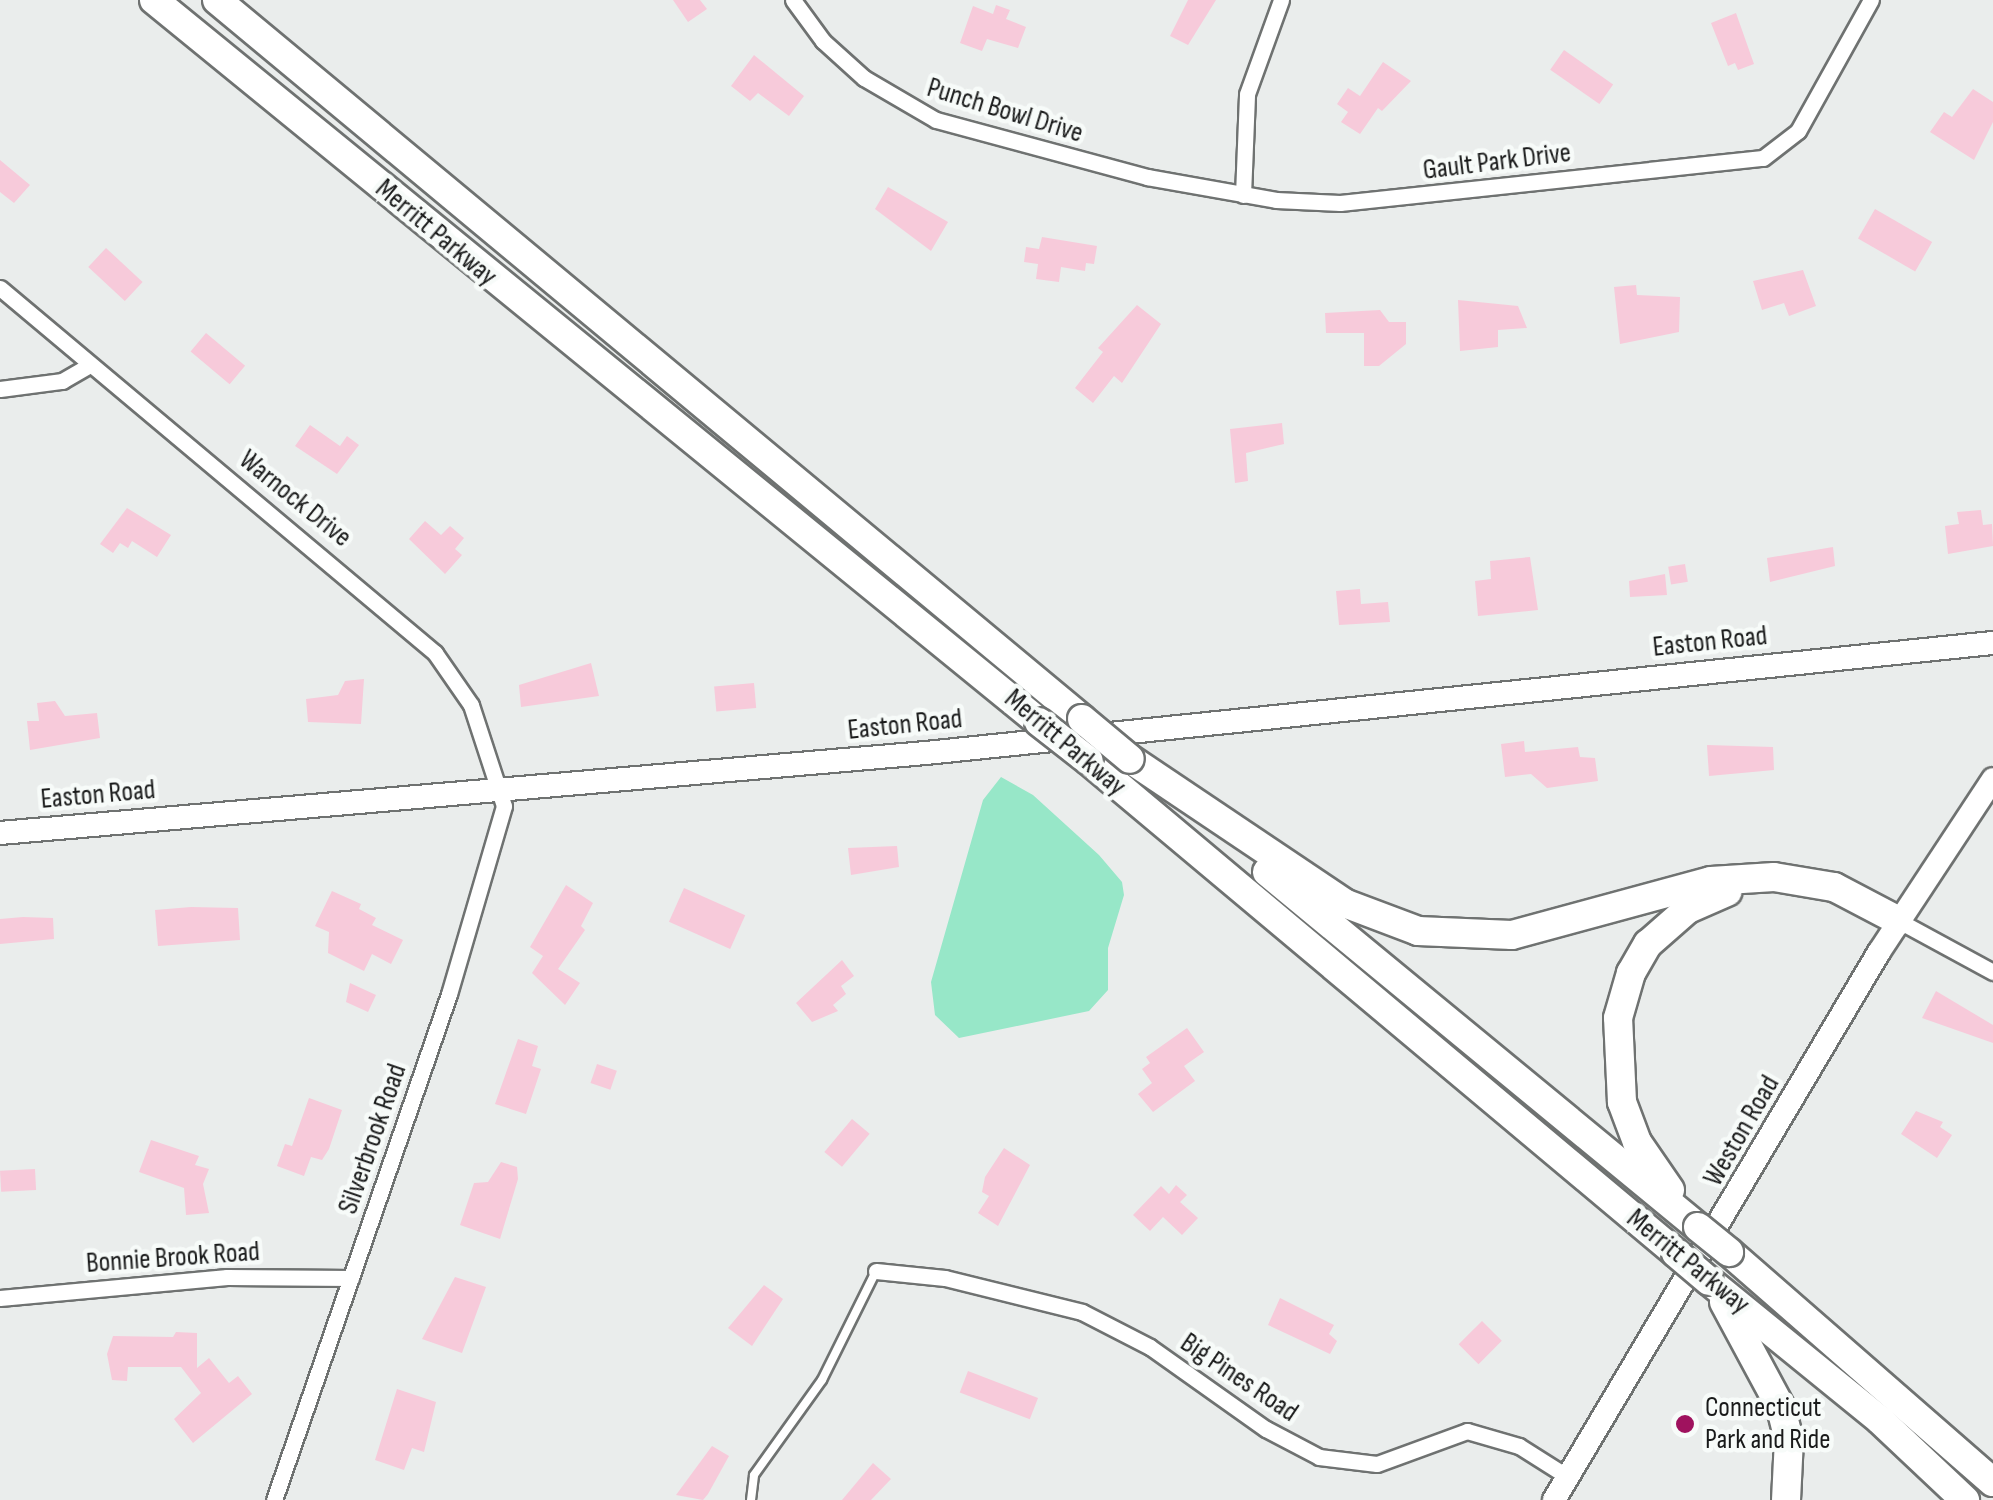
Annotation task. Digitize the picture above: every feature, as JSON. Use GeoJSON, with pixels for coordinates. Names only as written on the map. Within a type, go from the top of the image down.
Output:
{"type":"FeatureCollection","features":[{"type":"Feature","properties":{"kind":"highway","name":"Merritt Parkway"},"geometry":{"type":"LineString","coordinates":[[154,0],[1089,762],[1880,1420],[1965,1500]]}},
{"type":"Feature","properties":{"kind":"highway","name":"Merritt Parkway"},"geometry":{"type":"LineString","coordinates":[[217,0],[1730,1252],[1993,1482]]}},
{"type":"Feature","properties":{"kind":"highway"},"geometry":{"type":"LineString","coordinates":[[1130,759],[1344,903],[1388,923],[1444,936],[1539,930],[1710,882],[1774,877],[1834,887],[1899,920]]}},
{"type":"Feature","properties":{"kind":"highway"},"geometry":{"type":"LineString","coordinates":[[1698,1227],[1628,1121],[1616,1050],[1622,996],[1648,944],[1672,921],[1705,900],[1774,877]]}},
{"type":"Feature","properties":{"kind":"highway"},"geometry":{"type":"LineString","coordinates":[[1710,1280],[1760,1358],[1781,1408],[1789,1439],[1786,1500]]}},
{"type":"Feature","properties":{"kind":"main road","name":"Easton Road"},"geometry":{"type":"LineString","coordinates":[[0,833],[499,792],[1993,643]]}},
{"type":"Feature","properties":{"kind":"main road","name":"Weston Road"},"geometry":{"type":"LineString","coordinates":[[1554,1500],[1899,920],[1990,786]]}},
{"type":"Feature","properties":{"kind":"street","name":"Punch Bowl Drive"},"geometry":{"type":"LineString","coordinates":[[794,0],[824,41],[864,78],[920,114],[1046,152],[1243,195]]}},
{"type":"Feature","properties":{"kind":"street"},"geometry":{"type":"LineString","coordinates":[[1243,195],[1247,94],[1280,0]]}},
{"type":"Feature","properties":{"kind":"street","name":"Gault Park Drive"},"geometry":{"type":"LineString","coordinates":[[1243,195],[1375,202],[1763,158],[1798,131],[1871,0]]}},
{"type":"Feature","properties":{"kind":"street","name":"Warnock Drive"},"geometry":{"type":"LineString","coordinates":[[0,288],[435,653],[471,705],[499,792]]}},
{"type":"Feature","properties":{"kind":"street"},"geometry":{"type":"LineString","coordinates":[[0,389],[62,381],[90,365]]}},
{"type":"Feature","properties":{"kind":"street","name":"Silverbrook Road"},"geometry":{"type":"LineString","coordinates":[[274,1500],[485,885],[502,828],[499,792]]}},
{"type":"Feature","properties":{"kind":"street"},"geometry":{"type":"LineString","coordinates":[[1899,920],[1993,972]]}},
{"type":"Feature","properties":{"kind":"street","name":"Big Pines Road"},"geometry":{"type":"LineString","coordinates":[[876,1271],[946,1278],[1082,1312],[1150,1348],[1266,1429],[1319,1456],[1377,1464],[1468,1431],[1519,1446],[1568,1477]]}},
{"type":"Feature","properties":{"kind":"street","name":"Bonnie Brook Road"},"geometry":{"type":"LineString","coordinates":[[0,1298],[228,1277],[351,1278]]}},
{"type":"Feature","properties":{"kind":"lane"},"geometry":{"type":"LineString","coordinates":[[751,1500],[754,1475],[822,1380],[876,1271]]}},
{"type":"Feature","properties":{"kind":"shaded area"},"geometry":{"type":"Polygon","coordinates":[[[1001,777],[1033,795],[1099,855],[1122,882],[1124,895],[1108,948],[1108,990],[1089,1011],[959,1038],[935,1015],[931,982],[983,800],[1001,777]]]}},
{"type":"Feature","properties":{"kind":"building"},"geometry":{"type":"Polygon","coordinates":[[[673,0],[700,0],[707,9],[688,22],[673,0]]]}},
{"type":"Feature","properties":{"kind":"building"},"geometry":{"type":"Polygon","coordinates":[[[1188,0],[1216,0],[1188,45],[1170,36],[1188,0]]]}},
{"type":"Feature","properties":{"kind":"building"},"geometry":{"type":"Polygon","coordinates":[[[996,5],[1010,10],[1006,19],[1026,27],[1018,48],[987,39],[982,51],[960,43],[973,6],[993,14],[996,5]]]}},
{"type":"Feature","properties":{"kind":"building"},"geometry":{"type":"Polygon","coordinates":[[[1736,13],[1754,64],[1738,70],[1735,63],[1728,66],[1711,23],[1736,13]]]}},
{"type":"Feature","properties":{"kind":"building"},"geometry":{"type":"Polygon","coordinates":[[[1564,50],[1613,84],[1599,104],[1550,70],[1564,50]]]}},
{"type":"Feature","properties":{"kind":"building"},"geometry":{"type":"Polygon","coordinates":[[[754,55],[804,96],[789,116],[758,93],[750,101],[731,86],[754,55]]]}},
{"type":"Feature","properties":{"kind":"building"},"geometry":{"type":"Polygon","coordinates":[[[1383,62],[1411,81],[1382,111],[1378,108],[1360,134],[1341,122],[1348,112],[1337,104],[1348,88],[1360,96],[1383,62]]]}},
{"type":"Feature","properties":{"kind":"building"},"geometry":{"type":"Polygon","coordinates":[[[1973,89],[1993,102],[1993,122],[1974,160],[1930,132],[1944,112],[1952,117],[1973,89]]]}},
{"type":"Feature","properties":{"kind":"building"},"geometry":{"type":"Polygon","coordinates":[[[0,160],[30,185],[14,203],[0,192],[0,160]]]}},
{"type":"Feature","properties":{"kind":"building"},"geometry":{"type":"Polygon","coordinates":[[[888,187],[948,222],[931,251],[875,209],[888,187]]]}},
{"type":"Feature","properties":{"kind":"building"},"geometry":{"type":"Polygon","coordinates":[[[1875,209],[1932,242],[1915,271],[1858,238],[1875,209]]]}},
{"type":"Feature","properties":{"kind":"building"},"geometry":{"type":"Polygon","coordinates":[[[1042,237],[1097,246],[1094,264],[1086,263],[1085,271],[1061,267],[1059,282],[1036,279],[1038,264],[1024,262],[1026,247],[1039,249],[1042,237]]]}},
{"type":"Feature","properties":{"kind":"building"},"geometry":{"type":"Polygon","coordinates":[[[106,248],[143,282],[125,301],[88,267],[106,248]]]}},
{"type":"Feature","properties":{"kind":"building"},"geometry":{"type":"Polygon","coordinates":[[[1803,270],[1816,306],[1789,316],[1784,303],[1762,310],[1753,281],[1803,270]]]}},
{"type":"Feature","properties":{"kind":"building"},"geometry":{"type":"Polygon","coordinates":[[[1636,285],[1637,295],[1680,297],[1679,332],[1620,344],[1614,287],[1636,285]]]}},
{"type":"Feature","properties":{"kind":"building"},"geometry":{"type":"Polygon","coordinates":[[[1458,300],[1518,306],[1527,328],[1498,330],[1498,347],[1460,351],[1458,300]]]}},
{"type":"Feature","properties":{"kind":"building"},"geometry":{"type":"Polygon","coordinates":[[[1137,305],[1161,324],[1122,383],[1114,376],[1093,403],[1075,388],[1103,352],[1098,348],[1137,305]]]}},
{"type":"Feature","properties":{"kind":"building"},"geometry":{"type":"Polygon","coordinates":[[[1380,310],[1389,322],[1406,322],[1406,344],[1379,366],[1364,366],[1364,333],[1326,333],[1325,313],[1380,310]]]}},
{"type":"Feature","properties":{"kind":"building"},"geometry":{"type":"Polygon","coordinates":[[[206,333],[245,366],[230,384],[191,351],[206,333]]]}},
{"type":"Feature","properties":{"kind":"building"},"geometry":{"type":"Polygon","coordinates":[[[1282,423],[1284,444],[1246,453],[1248,481],[1235,483],[1230,429],[1282,423]]]}},
{"type":"Feature","properties":{"kind":"building"},"geometry":{"type":"Polygon","coordinates":[[[310,425],[340,446],[347,436],[359,445],[337,474],[295,446],[310,425]]]}},
{"type":"Feature","properties":{"kind":"building"},"geometry":{"type":"Polygon","coordinates":[[[127,508],[171,535],[157,557],[132,541],[128,548],[120,543],[113,553],[100,544],[127,508]]]}},
{"type":"Feature","properties":{"kind":"building"},"geometry":{"type":"Polygon","coordinates":[[[1981,510],[1983,525],[1992,524],[1993,546],[1948,554],[1945,526],[1959,524],[1957,512],[1981,510]]]}},
{"type":"Feature","properties":{"kind":"building"},"geometry":{"type":"Polygon","coordinates":[[[425,521],[441,535],[450,526],[464,538],[455,549],[462,555],[445,574],[409,539],[425,521]]]}},
{"type":"Feature","properties":{"kind":"building"},"geometry":{"type":"Polygon","coordinates":[[[1833,547],[1835,566],[1770,582],[1767,558],[1833,547]]]}},
{"type":"Feature","properties":{"kind":"building"},"geometry":{"type":"Polygon","coordinates":[[[1530,557],[1538,610],[1478,616],[1475,581],[1491,579],[1490,561],[1530,557]]]}},
{"type":"Feature","properties":{"kind":"building"},"geometry":{"type":"Polygon","coordinates":[[[1685,564],[1688,582],[1671,584],[1668,567],[1685,564]]]}},
{"type":"Feature","properties":{"kind":"building"},"geometry":{"type":"Polygon","coordinates":[[[1665,574],[1667,595],[1630,597],[1629,581],[1665,574]]]}},
{"type":"Feature","properties":{"kind":"building"},"geometry":{"type":"Polygon","coordinates":[[[1360,589],[1361,604],[1388,602],[1390,622],[1339,625],[1336,591],[1360,589]]]}},
{"type":"Feature","properties":{"kind":"building"},"geometry":{"type":"Polygon","coordinates":[[[591,663],[599,696],[521,707],[519,685],[591,663]]]}},
{"type":"Feature","properties":{"kind":"building"},"geometry":{"type":"Polygon","coordinates":[[[364,679],[361,724],[308,722],[306,699],[338,695],[345,681],[364,679]]]}},
{"type":"Feature","properties":{"kind":"building"},"geometry":{"type":"Polygon","coordinates":[[[754,683],[756,708],[716,711],[714,686],[754,683]]]}},
{"type":"Feature","properties":{"kind":"building"},"geometry":{"type":"Polygon","coordinates":[[[55,701],[65,716],[97,713],[100,738],[30,750],[27,721],[39,721],[37,703],[55,701]]]}},
{"type":"Feature","properties":{"kind":"building"},"geometry":{"type":"Polygon","coordinates":[[[1524,741],[1525,752],[1578,747],[1580,757],[1595,758],[1598,781],[1547,788],[1531,774],[1505,777],[1501,744],[1524,741]]]}},
{"type":"Feature","properties":{"kind":"building"},"geometry":{"type":"Polygon","coordinates":[[[1707,745],[1773,747],[1774,770],[1709,776],[1707,745]]]}},
{"type":"Feature","properties":{"kind":"building"},"geometry":{"type":"Polygon","coordinates":[[[897,846],[899,867],[851,875],[848,848],[897,846]]]}},
{"type":"Feature","properties":{"kind":"building"},"geometry":{"type":"Polygon","coordinates":[[[566,885],[593,903],[581,926],[585,930],[558,969],[580,983],[565,1005],[532,973],[543,956],[530,947],[566,885]]]}},
{"type":"Feature","properties":{"kind":"building"},"geometry":{"type":"Polygon","coordinates":[[[684,888],[745,915],[730,949],[669,922],[684,888]]]}},
{"type":"Feature","properties":{"kind":"building"},"geometry":{"type":"Polygon","coordinates":[[[332,891],[361,904],[359,909],[376,918],[372,925],[403,940],[391,964],[372,954],[364,971],[328,953],[329,932],[315,926],[332,891]]]}},
{"type":"Feature","properties":{"kind":"building"},"geometry":{"type":"Polygon","coordinates":[[[238,908],[240,940],[158,946],[155,910],[238,908]]]}},
{"type":"Feature","properties":{"kind":"building"},"geometry":{"type":"Polygon","coordinates":[[[53,918],[54,939],[0,944],[0,919],[53,918]]]}},
{"type":"Feature","properties":{"kind":"building"},"geometry":{"type":"Polygon","coordinates":[[[842,960],[854,976],[841,986],[846,994],[833,1005],[838,1011],[812,1022],[796,1003],[842,960]]]}},
{"type":"Feature","properties":{"kind":"building"},"geometry":{"type":"Polygon","coordinates":[[[350,983],[376,995],[368,1012],[346,1002],[350,983]]]}},
{"type":"Feature","properties":{"kind":"building"},"geometry":{"type":"Polygon","coordinates":[[[1936,991],[1993,1025],[1993,1043],[1922,1018],[1936,991]]]}},
{"type":"Feature","properties":{"kind":"building"},"geometry":{"type":"Polygon","coordinates":[[[1187,1028],[1204,1052],[1184,1066],[1195,1081],[1153,1112],[1138,1094],[1152,1083],[1142,1069],[1150,1063],[1146,1057],[1187,1028]]]}},
{"type":"Feature","properties":{"kind":"building"},"geometry":{"type":"Polygon","coordinates":[[[518,1039],[538,1046],[532,1066],[541,1069],[526,1114],[495,1104],[518,1039]]]}},
{"type":"Feature","properties":{"kind":"building"},"geometry":{"type":"Polygon","coordinates":[[[597,1064],[617,1071],[610,1090],[590,1083],[597,1064]]]}},
{"type":"Feature","properties":{"kind":"building"},"geometry":{"type":"Polygon","coordinates":[[[309,1098],[342,1110],[329,1149],[322,1160],[311,1157],[304,1176],[277,1166],[285,1144],[292,1146],[309,1098]]]}},
{"type":"Feature","properties":{"kind":"building"},"geometry":{"type":"Polygon","coordinates":[[[1916,1111],[1943,1122],[1940,1127],[1952,1135],[1937,1158],[1901,1134],[1916,1111]]]}},
{"type":"Feature","properties":{"kind":"building"},"geometry":{"type":"Polygon","coordinates":[[[852,1119],[870,1134],[842,1167],[824,1152],[852,1119]]]}},
{"type":"Feature","properties":{"kind":"building"},"geometry":{"type":"Polygon","coordinates":[[[151,1140],[199,1156],[195,1165],[209,1169],[203,1184],[209,1213],[186,1215],[184,1188],[139,1172],[151,1140]]]}},
{"type":"Feature","properties":{"kind":"building"},"geometry":{"type":"Polygon","coordinates":[[[1004,1148],[1030,1165],[998,1226],[978,1213],[989,1196],[982,1192],[985,1177],[1004,1148]]]}},
{"type":"Feature","properties":{"kind":"building"},"geometry":{"type":"Polygon","coordinates":[[[501,1162],[517,1167],[518,1179],[500,1239],[460,1225],[474,1183],[488,1182],[501,1162]]]}},
{"type":"Feature","properties":{"kind":"building"},"geometry":{"type":"Polygon","coordinates":[[[35,1169],[36,1190],[1,1192],[0,1171],[35,1169]]]}},
{"type":"Feature","properties":{"kind":"building"},"geometry":{"type":"Polygon","coordinates":[[[1176,1185],[1187,1195],[1180,1202],[1198,1218],[1182,1235],[1163,1217],[1150,1231],[1133,1215],[1161,1186],[1169,1194],[1176,1185]]]}},
{"type":"Feature","properties":{"kind":"building"},"geometry":{"type":"Polygon","coordinates":[[[455,1277],[486,1287],[462,1353],[422,1339],[455,1277]]]}},
{"type":"Feature","properties":{"kind":"building"},"geometry":{"type":"Polygon","coordinates":[[[764,1285],[783,1299],[752,1346],[728,1328],[764,1285]]]}},
{"type":"Feature","properties":{"kind":"building"},"geometry":{"type":"Polygon","coordinates":[[[1280,1298],[1334,1325],[1329,1334],[1337,1341],[1330,1354],[1268,1325],[1280,1298]]]}},
{"type":"Feature","properties":{"kind":"building"},"geometry":{"type":"Polygon","coordinates":[[[1482,1321],[1502,1341],[1478,1364],[1459,1344],[1482,1321]]]}},
{"type":"Feature","properties":{"kind":"building"},"geometry":{"type":"Polygon","coordinates":[[[176,1332],[197,1333],[197,1368],[209,1358],[229,1383],[238,1376],[252,1394],[193,1443],[174,1419],[201,1393],[181,1367],[128,1367],[127,1381],[112,1380],[107,1354],[113,1336],[173,1337],[176,1332]]]}},
{"type":"Feature","properties":{"kind":"building"},"geometry":{"type":"Polygon","coordinates":[[[968,1371],[1038,1398],[1030,1419],[960,1392],[968,1371]]]}},
{"type":"Feature","properties":{"kind":"building"},"geometry":{"type":"Polygon","coordinates":[[[397,1389],[436,1402],[424,1452],[412,1448],[404,1470],[375,1460],[397,1389]]]}},
{"type":"Feature","properties":{"kind":"building"},"geometry":{"type":"Polygon","coordinates":[[[712,1446],[729,1456],[708,1494],[703,1500],[676,1495],[712,1446]]]}},
{"type":"Feature","properties":{"kind":"building"},"geometry":{"type":"Polygon","coordinates":[[[873,1463],[891,1479],[871,1500],[842,1500],[873,1463]]]}},
{"type":"Feature","properties":{"kind":"place","name":"Connecticut Park and Ride"},"geometry":{"type":"Point","coordinates":[1685,1424]}}]}
